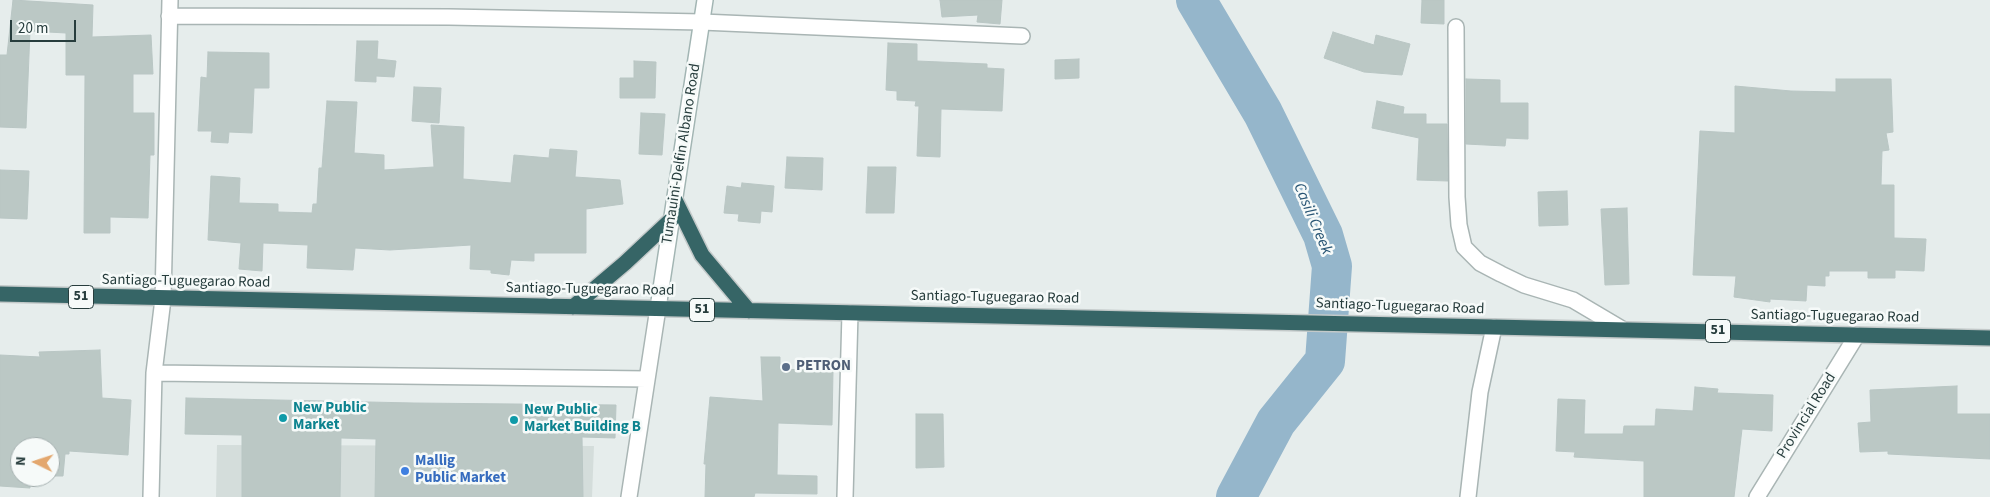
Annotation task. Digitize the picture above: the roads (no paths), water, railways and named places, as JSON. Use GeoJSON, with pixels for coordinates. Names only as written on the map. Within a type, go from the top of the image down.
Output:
{"type":"FeatureCollection","features":[{"type":"Feature","properties":{"kind":"highway"},"geometry":{"type":"LineString","coordinates":[[675,200],[702,255],[748,312]]}},
{"type":"Feature","properties":{"kind":"highway"},"geometry":{"type":"LineString","coordinates":[[573,307],[625,264],[672,219]]}},
{"type":"Feature","properties":{"kind":"highway","name":"Santiago-Tuguegarao Road"},"geometry":{"type":"LineString","coordinates":[[0,294],[1990,338]]}},
{"type":"Feature","properties":{"kind":"street"},"geometry":{"type":"LineString","coordinates":[[151,497],[154,373],[163,299],[170,0]]}},
{"type":"Feature","properties":{"kind":"street","name":"Tumauini-Delfin Albano Road"},"geometry":{"type":"LineString","coordinates":[[629,497],[705,0]]}},
{"type":"Feature","properties":{"kind":"street"},"geometry":{"type":"LineString","coordinates":[[169,16],[450,17],[702,22],[1022,36]]}},
{"type":"Feature","properties":{"kind":"street"},"geometry":{"type":"LineString","coordinates":[[1456,27],[1457,197],[1459,225],[1464,247],[1480,263],[1501,274],[1524,285],[1573,300],[1622,329]]}},
{"type":"Feature","properties":{"kind":"street"},"geometry":{"type":"LineString","coordinates":[[845,497],[850,313]]}},
{"type":"Feature","properties":{"kind":"street"},"geometry":{"type":"LineString","coordinates":[[1468,497],[1480,392],[1494,327]]}},
{"type":"Feature","properties":{"kind":"street","name":"Provincial Road"},"geometry":{"type":"LineString","coordinates":[[1757,497],[1857,335]]}},
{"type":"Feature","properties":{"kind":"street"},"geometry":{"type":"LineString","coordinates":[[154,373],[647,379]]}},
{"type":"Feature","properties":{"kind":"waterway","name":"Casili Creek"},"geometry":{"type":"LineString","coordinates":[[1196,0],[1263,113],[1323,235],[1332,266],[1325,361],[1276,422],[1236,497]]}},
{"type":"Feature","properties":{"kind":"place","name":"PETRON"},"geometry":{"type":"Point","coordinates":[786,367]}},
{"type":"Feature","properties":{"kind":"place","name":"New Public Market"},"geometry":{"type":"Point","coordinates":[283,418]}},
{"type":"Feature","properties":{"kind":"place","name":"New Public Market Building B"},"geometry":{"type":"Point","coordinates":[514,420]}},
{"type":"Feature","properties":{"kind":"place","name":"Mallig Public Market"},"geometry":{"type":"Point","coordinates":[405,471]}}]}
